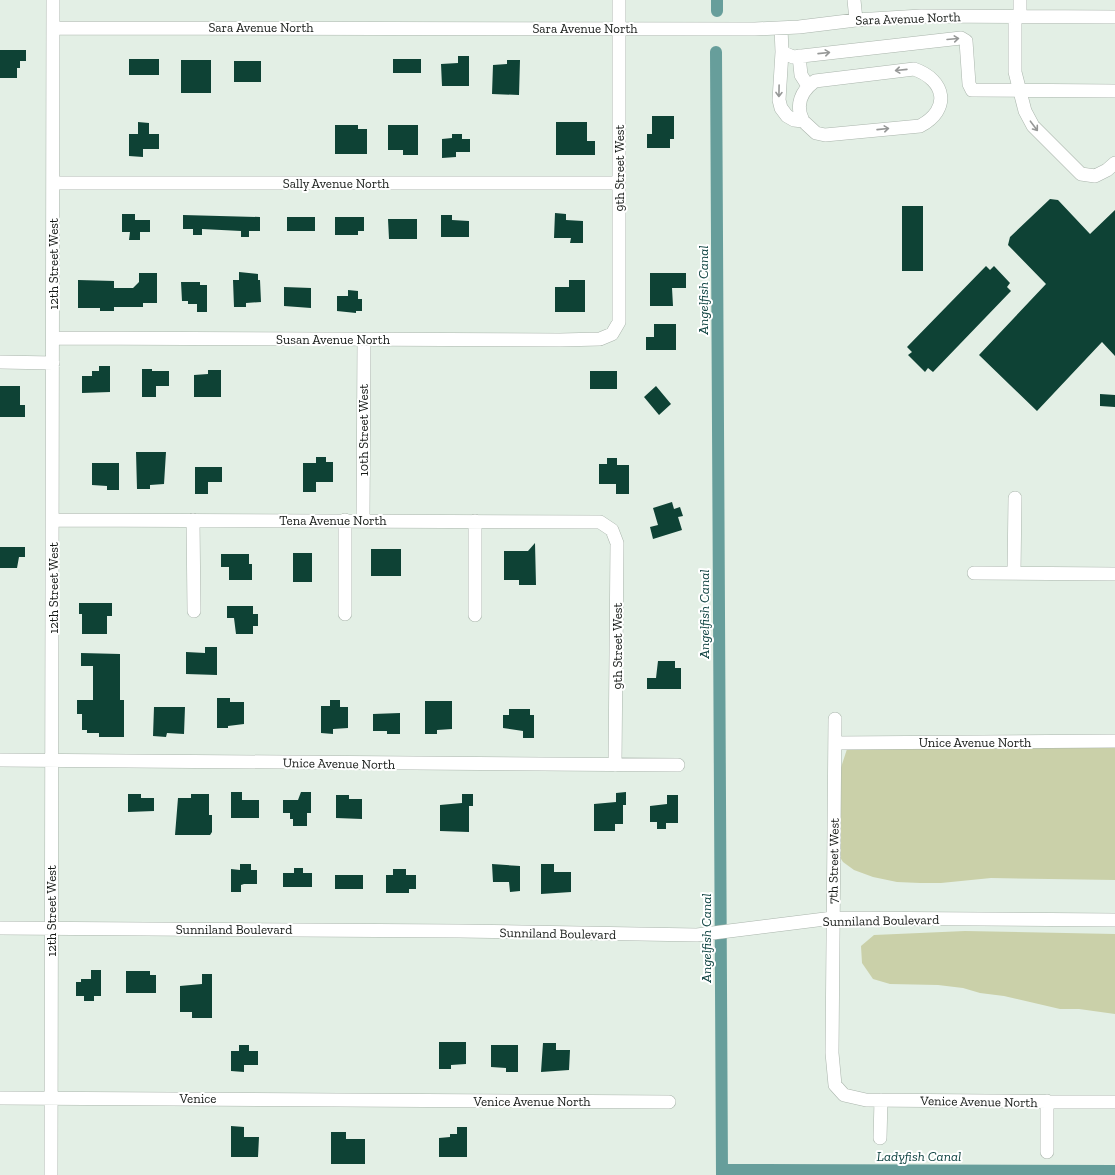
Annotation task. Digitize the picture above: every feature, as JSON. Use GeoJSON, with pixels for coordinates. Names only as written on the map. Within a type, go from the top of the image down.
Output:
{"type":"FeatureCollection","features":[{"type":"Feature","properties":{"kind":"street","name":"12th Street West"},"geometry":{"type":"LineString","coordinates":[[51,1175],[54,0]]}},
{"type":"Feature","properties":{"kind":"street","name":"9th Street West"},"geometry":{"type":"LineString","coordinates":[[612,334],[619,322],[619,0]]}},
{"type":"Feature","properties":{"kind":"street"},"geometry":{"type":"LineString","coordinates":[[854,0],[856,20]]}},
{"type":"Feature","properties":{"kind":"street"},"geometry":{"type":"LineString","coordinates":[[1020,0],[1017,16],[1015,72],[1025,111],[1032,126],[1081,174],[1095,176],[1107,170],[1115,163]]}},
{"type":"Feature","properties":{"kind":"street","name":"Sara Avenue North"},"geometry":{"type":"LineString","coordinates":[[54,28],[781,28],[856,20],[921,16],[1115,17]]}},
{"type":"Feature","properties":{"kind":"street"},"geometry":{"type":"LineString","coordinates":[[781,28],[782,52],[779,100],[781,108],[786,116],[794,120],[803,121]]}},
{"type":"Feature","properties":{"kind":"street"},"geometry":{"type":"LineString","coordinates":[[782,52],[793,57],[961,38],[966,41],[969,84],[972,90],[1115,92]]}},
{"type":"Feature","properties":{"kind":"street"},"geometry":{"type":"LineString","coordinates":[[799,56],[800,72],[803,80],[808,86]]}},
{"type":"Feature","properties":{"kind":"street"},"geometry":{"type":"LineString","coordinates":[[914,69],[924,72],[934,79],[939,87],[941,98],[936,112],[930,121],[920,126],[825,135],[816,133],[803,121],[799,113],[799,104],[802,94],[808,86],[815,81],[914,69]]}},
{"type":"Feature","properties":{"kind":"street","name":"Sally Avenue North"},"geometry":{"type":"LineString","coordinates":[[53,183],[619,183]]}},
{"type":"Feature","properties":{"kind":"street","name":"Susan Avenue North"},"geometry":{"type":"LineString","coordinates":[[53,338],[574,340],[600,339],[612,334]]}},
{"type":"Feature","properties":{"kind":"street","name":"10th Street West"},"geometry":{"type":"LineString","coordinates":[[363,520],[364,340]]}},
{"type":"Feature","properties":{"kind":"street"},"geometry":{"type":"LineString","coordinates":[[0,362],[53,363]]}},
{"type":"Feature","properties":{"kind":"street"},"geometry":{"type":"LineString","coordinates":[[1014,573],[1015,498]]}},
{"type":"Feature","properties":{"kind":"street","name":"Tena Avenue North"},"geometry":{"type":"LineString","coordinates":[[53,520],[600,522],[612,530]]}},
{"type":"Feature","properties":{"kind":"street"},"geometry":{"type":"LineString","coordinates":[[193,520],[194,611]]}},
{"type":"Feature","properties":{"kind":"street"},"geometry":{"type":"LineString","coordinates":[[345,520],[345,614]]}},
{"type":"Feature","properties":{"kind":"street"},"geometry":{"type":"LineString","coordinates":[[475,521],[475,615]]}},
{"type":"Feature","properties":{"kind":"street","name":"9th Street West"},"geometry":{"type":"LineString","coordinates":[[612,530],[617,543],[615,764]]}},
{"type":"Feature","properties":{"kind":"street"},"geometry":{"type":"LineString","coordinates":[[974,573],[1115,574]]}},
{"type":"Feature","properties":{"kind":"street","name":"7th Street West"},"geometry":{"type":"LineString","coordinates":[[835,719],[832,1053],[835,1085],[844,1095]]}},
{"type":"Feature","properties":{"kind":"street","name":"Unice Avenue North"},"geometry":{"type":"LineString","coordinates":[[835,743],[1115,741]]}},
{"type":"Feature","properties":{"kind":"street","name":"Unice Avenue North"},"geometry":{"type":"LineString","coordinates":[[0,760],[678,765]]}},
{"type":"Feature","properties":{"kind":"street","name":"Sunniland Boulevard"},"geometry":{"type":"LineString","coordinates":[[0,928],[697,935],[833,918],[1115,920]]}},
{"type":"Feature","properties":{"kind":"street","name":"Venice Avenue North"},"geometry":{"type":"LineString","coordinates":[[844,1095],[866,1100],[1115,1102]]}},
{"type":"Feature","properties":{"kind":"street","name":"Venice"},"geometry":{"type":"LineString","coordinates":[[0,1098],[396,1100]]}},
{"type":"Feature","properties":{"kind":"street","name":"Venice Avenue North"},"geometry":{"type":"LineString","coordinates":[[396,1100],[669,1102]]}},
{"type":"Feature","properties":{"kind":"street"},"geometry":{"type":"LineString","coordinates":[[880,1138],[881,1100]]}},
{"type":"Feature","properties":{"kind":"street"},"geometry":{"type":"LineString","coordinates":[[1047,1102],[1047,1152]]}},
{"type":"Feature","properties":{"kind":"green space"},"geometry":{"type":"Polygon","coordinates":[[[1115,746],[1115,880],[991,878],[941,883],[897,882],[873,877],[854,870],[843,862],[836,851],[835,786],[847,749],[870,747],[1115,746]]]}},
{"type":"Feature","properties":{"kind":"green space"},"geometry":{"type":"Polygon","coordinates":[[[965,931],[1115,934],[1115,1014],[1079,1009],[1060,1009],[1004,996],[980,993],[963,988],[938,985],[890,984],[873,979],[862,963],[861,946],[874,935],[965,931]]]}},
{"type":"Feature","properties":{"kind":"building"},"geometry":{"type":"Polygon","coordinates":[[[0,50],[26,50],[26,61],[20,61],[20,68],[17,68],[17,78],[0,78],[0,50]]]}},
{"type":"Feature","properties":{"kind":"building"},"geometry":{"type":"Polygon","coordinates":[[[458,56],[469,56],[469,86],[442,86],[441,64],[458,63],[458,56]]]}},
{"type":"Feature","properties":{"kind":"building"},"geometry":{"type":"Polygon","coordinates":[[[129,59],[159,59],[159,75],[129,75],[129,59]]]}},
{"type":"Feature","properties":{"kind":"building"},"geometry":{"type":"Polygon","coordinates":[[[393,59],[421,59],[421,73],[393,73],[393,59]]]}},
{"type":"Feature","properties":{"kind":"building"},"geometry":{"type":"Polygon","coordinates":[[[181,60],[211,60],[211,93],[181,93],[181,60]]]}},
{"type":"Feature","properties":{"kind":"building"},"geometry":{"type":"Polygon","coordinates":[[[507,60],[520,60],[519,95],[492,94],[493,65],[507,64],[507,60]]]}},
{"type":"Feature","properties":{"kind":"building"},"geometry":{"type":"Polygon","coordinates":[[[234,61],[261,61],[261,82],[234,82],[234,61]]]}},
{"type":"Feature","properties":{"kind":"building"},"geometry":{"type":"Polygon","coordinates":[[[652,116],[674,116],[674,139],[670,139],[670,148],[647,148],[647,134],[652,134],[652,116]]]}},
{"type":"Feature","properties":{"kind":"building"},"geometry":{"type":"Polygon","coordinates":[[[138,122],[149,123],[149,134],[159,134],[159,149],[143,149],[143,157],[129,156],[129,134],[138,134],[138,122]]]}},
{"type":"Feature","properties":{"kind":"building"},"geometry":{"type":"Polygon","coordinates":[[[556,122],[587,122],[587,141],[595,141],[595,155],[556,155],[556,122]]]}},
{"type":"Feature","properties":{"kind":"building"},"geometry":{"type":"Polygon","coordinates":[[[335,125],[358,125],[358,129],[367,129],[367,154],[335,154],[335,125]]]}},
{"type":"Feature","properties":{"kind":"building"},"geometry":{"type":"Polygon","coordinates":[[[388,125],[418,125],[418,155],[403,155],[403,150],[388,150],[388,125]]]}},
{"type":"Feature","properties":{"kind":"building"},"geometry":{"type":"Polygon","coordinates":[[[452,134],[462,134],[462,139],[470,139],[470,152],[456,152],[456,157],[442,158],[442,139],[452,138],[452,134]]]}},
{"type":"Feature","properties":{"kind":"building"},"geometry":{"type":"Polygon","coordinates":[[[1050,199],[1058,200],[1090,234],[1115,210],[1115,356],[1102,342],[1037,411],[979,355],[1046,284],[1008,245],[1010,237],[1050,199]]]}},
{"type":"Feature","properties":{"kind":"building"},"geometry":{"type":"Polygon","coordinates":[[[902,206],[923,206],[923,271],[902,271],[902,206]]]}},
{"type":"Feature","properties":{"kind":"building"},"geometry":{"type":"Polygon","coordinates":[[[555,213],[566,214],[566,220],[583,221],[583,243],[570,243],[571,238],[554,238],[555,213]]]}},
{"type":"Feature","properties":{"kind":"building"},"geometry":{"type":"Polygon","coordinates":[[[122,214],[135,214],[135,220],[150,220],[150,232],[140,232],[140,240],[129,240],[130,232],[122,232],[122,214]]]}},
{"type":"Feature","properties":{"kind":"building"},"geometry":{"type":"Polygon","coordinates":[[[183,215],[260,217],[260,231],[249,231],[249,237],[241,237],[241,231],[202,229],[202,235],[193,235],[193,229],[183,229],[183,215]]]}},
{"type":"Feature","properties":{"kind":"building"},"geometry":{"type":"Polygon","coordinates":[[[441,215],[452,215],[452,220],[469,221],[469,237],[441,237],[441,215]]]}},
{"type":"Feature","properties":{"kind":"building"},"geometry":{"type":"Polygon","coordinates":[[[287,217],[315,217],[315,231],[287,231],[287,217]]]}},
{"type":"Feature","properties":{"kind":"building"},"geometry":{"type":"Polygon","coordinates":[[[335,217],[364,217],[364,231],[358,231],[358,235],[335,235],[335,217]]]}},
{"type":"Feature","properties":{"kind":"building"},"geometry":{"type":"Polygon","coordinates":[[[388,219],[417,219],[417,239],[389,239],[388,219]]]}},
{"type":"Feature","properties":{"kind":"building"},"geometry":{"type":"Polygon","coordinates":[[[986,266],[990,270],[994,266],[1010,283],[1007,287],[1011,291],[933,372],[928,368],[925,372],[908,355],[912,352],[907,347],[986,266]]]}},
{"type":"Feature","properties":{"kind":"building"},"geometry":{"type":"Polygon","coordinates":[[[239,272],[258,274],[258,280],[260,280],[261,302],[246,303],[246,307],[234,307],[233,280],[239,280],[239,272]]]}},
{"type":"Feature","properties":{"kind":"building"},"geometry":{"type":"Polygon","coordinates":[[[139,273],[157,273],[157,303],[143,303],[143,307],[114,307],[114,311],[100,311],[100,308],[78,308],[78,280],[114,281],[114,288],[133,288],[139,282],[139,273]]]}},
{"type":"Feature","properties":{"kind":"building"},"geometry":{"type":"Polygon","coordinates":[[[650,273],[686,273],[686,288],[672,288],[673,306],[650,306],[650,273]]]}},
{"type":"Feature","properties":{"kind":"building"},"geometry":{"type":"Polygon","coordinates":[[[569,280],[585,280],[585,312],[555,312],[555,287],[569,287],[569,280]]]}},
{"type":"Feature","properties":{"kind":"building"},"geometry":{"type":"Polygon","coordinates":[[[181,282],[200,282],[200,285],[207,285],[207,312],[197,312],[197,304],[188,304],[188,301],[182,301],[181,282]]]}},
{"type":"Feature","properties":{"kind":"building"},"geometry":{"type":"Polygon","coordinates":[[[284,287],[311,288],[311,308],[284,306],[284,287]]]}},
{"type":"Feature","properties":{"kind":"building"},"geometry":{"type":"Polygon","coordinates":[[[348,290],[358,291],[358,299],[362,299],[362,311],[356,311],[356,313],[337,311],[337,296],[348,296],[348,290]]]}},
{"type":"Feature","properties":{"kind":"building"},"geometry":{"type":"Polygon","coordinates":[[[654,324],[676,324],[676,350],[646,350],[646,337],[654,337],[654,324]]]}},
{"type":"Feature","properties":{"kind":"building"},"geometry":{"type":"Polygon","coordinates":[[[99,366],[110,366],[110,392],[82,393],[82,376],[92,376],[92,371],[99,371],[99,366]]]}},
{"type":"Feature","properties":{"kind":"building"},"geometry":{"type":"Polygon","coordinates":[[[142,369],[152,369],[152,371],[169,371],[169,386],[156,386],[156,397],[142,397],[142,369]]]}},
{"type":"Feature","properties":{"kind":"building"},"geometry":{"type":"Polygon","coordinates":[[[208,370],[221,370],[221,397],[194,397],[194,375],[208,374],[208,370]]]}},
{"type":"Feature","properties":{"kind":"building"},"geometry":{"type":"Polygon","coordinates":[[[590,371],[617,371],[617,389],[590,389],[590,371]]]}},
{"type":"Feature","properties":{"kind":"building"},"geometry":{"type":"Polygon","coordinates":[[[0,386],[20,386],[20,405],[25,405],[25,417],[0,417],[0,386]]]}},
{"type":"Feature","properties":{"kind":"building"},"geometry":{"type":"Polygon","coordinates":[[[656,386],[671,404],[659,415],[644,397],[656,386]]]}},
{"type":"Feature","properties":{"kind":"building"},"geometry":{"type":"Polygon","coordinates":[[[1100,394],[1115,395],[1115,407],[1100,406],[1100,394]]]}},
{"type":"Feature","properties":{"kind":"building"},"geometry":{"type":"Polygon","coordinates":[[[136,452],[166,452],[164,484],[150,485],[150,489],[137,489],[136,452]]]}},
{"type":"Feature","properties":{"kind":"building"},"geometry":{"type":"Polygon","coordinates":[[[316,457],[326,457],[326,462],[333,462],[333,482],[316,482],[316,492],[303,492],[303,463],[316,463],[316,457]]]}},
{"type":"Feature","properties":{"kind":"building"},"geometry":{"type":"Polygon","coordinates":[[[607,458],[617,458],[617,465],[629,465],[629,494],[616,494],[616,484],[599,484],[599,464],[607,464],[607,458]]]}},
{"type":"Feature","properties":{"kind":"building"},"geometry":{"type":"Polygon","coordinates":[[[92,463],[119,463],[119,490],[107,490],[107,486],[92,485],[92,463]]]}},
{"type":"Feature","properties":{"kind":"building"},"geometry":{"type":"Polygon","coordinates":[[[195,467],[222,467],[222,482],[208,482],[208,494],[195,494],[195,467]]]}},
{"type":"Feature","properties":{"kind":"building"},"geometry":{"type":"Polygon","coordinates":[[[672,502],[674,509],[680,507],[683,516],[678,517],[682,530],[653,539],[650,527],[658,525],[653,508],[672,502]]]}},
{"type":"Feature","properties":{"kind":"building"},"geometry":{"type":"Polygon","coordinates":[[[535,543],[536,585],[519,585],[519,580],[504,580],[504,551],[528,551],[535,543]]]}},
{"type":"Feature","properties":{"kind":"building"},"geometry":{"type":"Polygon","coordinates":[[[0,547],[25,547],[25,557],[19,557],[17,568],[0,568],[0,547]]]}},
{"type":"Feature","properties":{"kind":"building"},"geometry":{"type":"Polygon","coordinates":[[[371,549],[401,549],[401,576],[371,576],[371,549]]]}},
{"type":"Feature","properties":{"kind":"building"},"geometry":{"type":"Polygon","coordinates":[[[293,553],[312,553],[312,582],[293,582],[293,553]]]}},
{"type":"Feature","properties":{"kind":"building"},"geometry":{"type":"Polygon","coordinates":[[[221,554],[249,554],[249,564],[252,564],[252,580],[229,580],[229,567],[221,567],[221,554]]]}},
{"type":"Feature","properties":{"kind":"building"},"geometry":{"type":"Polygon","coordinates":[[[79,603],[112,603],[112,616],[107,616],[107,634],[82,634],[82,614],[79,614],[79,603]]]}},
{"type":"Feature","properties":{"kind":"building"},"geometry":{"type":"Polygon","coordinates":[[[227,606],[253,606],[253,614],[258,614],[258,626],[253,626],[253,634],[236,634],[234,618],[227,618],[227,606]]]}},
{"type":"Feature","properties":{"kind":"building"},"geometry":{"type":"Polygon","coordinates":[[[205,647],[217,647],[217,675],[186,674],[186,652],[205,653],[205,647]]]}},
{"type":"Feature","properties":{"kind":"building"},"geometry":{"type":"Polygon","coordinates":[[[81,653],[120,654],[120,700],[124,700],[124,737],[99,737],[99,733],[87,733],[87,730],[82,730],[82,714],[77,714],[77,700],[93,700],[93,666],[81,666],[81,653]]]}},
{"type":"Feature","properties":{"kind":"building"},"geometry":{"type":"Polygon","coordinates":[[[658,661],[675,661],[675,668],[681,668],[681,689],[647,689],[647,678],[656,678],[658,661]]]}},
{"type":"Feature","properties":{"kind":"building"},"geometry":{"type":"Polygon","coordinates":[[[217,698],[230,698],[230,702],[244,702],[244,724],[228,726],[228,728],[217,728],[217,698]]]}},
{"type":"Feature","properties":{"kind":"building"},"geometry":{"type":"Polygon","coordinates":[[[330,700],[340,700],[340,707],[348,707],[348,728],[333,729],[333,734],[321,733],[321,706],[330,706],[330,700]]]}},
{"type":"Feature","properties":{"kind":"building"},"geometry":{"type":"Polygon","coordinates":[[[425,701],[452,701],[452,729],[437,730],[437,734],[425,734],[425,701]]]}},
{"type":"Feature","properties":{"kind":"building"},"geometry":{"type":"Polygon","coordinates":[[[154,707],[185,707],[184,734],[167,733],[166,737],[153,736],[154,707]]]}},
{"type":"Feature","properties":{"kind":"building"},"geometry":{"type":"Polygon","coordinates":[[[509,709],[530,709],[530,715],[534,715],[534,738],[523,738],[523,731],[503,728],[503,715],[509,715],[509,709]]]}},
{"type":"Feature","properties":{"kind":"building"},"geometry":{"type":"Polygon","coordinates":[[[400,713],[400,734],[387,734],[387,731],[373,731],[373,714],[400,713]]]}},
{"type":"Feature","properties":{"kind":"building"},"geometry":{"type":"Polygon","coordinates":[[[231,792],[242,792],[242,800],[259,800],[259,818],[231,818],[231,792]]]}},
{"type":"Feature","properties":{"kind":"building"},"geometry":{"type":"Polygon","coordinates":[[[301,792],[311,792],[311,813],[307,813],[307,826],[293,826],[293,819],[290,819],[290,813],[283,813],[283,800],[298,800],[301,792]]]}},
{"type":"Feature","properties":{"kind":"building"},"geometry":{"type":"Polygon","coordinates":[[[626,792],[626,805],[623,805],[623,824],[615,824],[615,831],[594,831],[594,804],[616,802],[616,793],[626,792]]]}},
{"type":"Feature","properties":{"kind":"building"},"geometry":{"type":"Polygon","coordinates":[[[128,794],[141,794],[141,798],[154,798],[154,811],[128,812],[128,794]]]}},
{"type":"Feature","properties":{"kind":"building"},"geometry":{"type":"Polygon","coordinates":[[[191,794],[209,794],[209,815],[212,815],[212,832],[210,835],[175,835],[178,798],[191,798],[191,794]]]}},
{"type":"Feature","properties":{"kind":"building"},"geometry":{"type":"Polygon","coordinates":[[[462,794],[473,794],[473,806],[469,806],[469,832],[440,831],[440,805],[462,803],[462,794]]]}},
{"type":"Feature","properties":{"kind":"building"},"geometry":{"type":"Polygon","coordinates":[[[336,795],[349,795],[349,799],[362,799],[362,819],[336,818],[336,795]]]}},
{"type":"Feature","properties":{"kind":"building"},"geometry":{"type":"Polygon","coordinates":[[[667,795],[678,795],[678,823],[666,823],[666,829],[657,829],[657,822],[650,822],[650,806],[667,804],[667,795]]]}},
{"type":"Feature","properties":{"kind":"building"},"geometry":{"type":"Polygon","coordinates":[[[240,864],[251,864],[251,870],[257,870],[257,884],[244,884],[241,885],[241,892],[231,892],[231,869],[240,870],[240,864]]]}},
{"type":"Feature","properties":{"kind":"building"},"geometry":{"type":"Polygon","coordinates":[[[492,864],[520,866],[520,891],[510,892],[509,882],[493,882],[492,864]]]}},
{"type":"Feature","properties":{"kind":"building"},"geometry":{"type":"Polygon","coordinates":[[[541,864],[554,864],[554,872],[571,872],[571,892],[541,894],[541,864]]]}},
{"type":"Feature","properties":{"kind":"building"},"geometry":{"type":"Polygon","coordinates":[[[294,868],[303,868],[303,873],[312,873],[312,887],[283,887],[283,873],[294,873],[294,868]]]}},
{"type":"Feature","properties":{"kind":"building"},"geometry":{"type":"Polygon","coordinates":[[[393,869],[406,869],[406,875],[416,875],[416,889],[409,889],[409,893],[386,893],[386,875],[393,875],[393,869]]]}},
{"type":"Feature","properties":{"kind":"building"},"geometry":{"type":"Polygon","coordinates":[[[335,875],[363,875],[363,889],[335,889],[335,875]]]}},
{"type":"Feature","properties":{"kind":"building"},"geometry":{"type":"Polygon","coordinates":[[[91,970],[101,970],[101,996],[94,996],[94,1001],[84,1001],[84,996],[76,996],[76,982],[81,982],[81,979],[91,979],[91,970]]]}},
{"type":"Feature","properties":{"kind":"building"},"geometry":{"type":"Polygon","coordinates":[[[126,971],[150,971],[150,975],[156,975],[156,993],[126,993],[126,971]]]}},
{"type":"Feature","properties":{"kind":"building"},"geometry":{"type":"Polygon","coordinates":[[[202,974],[212,974],[212,1018],[192,1018],[192,1012],[180,1012],[180,986],[202,984],[202,974]]]}},
{"type":"Feature","properties":{"kind":"building"},"geometry":{"type":"Polygon","coordinates":[[[439,1042],[466,1042],[466,1064],[451,1065],[451,1069],[439,1069],[439,1042]]]}},
{"type":"Feature","properties":{"kind":"building"},"geometry":{"type":"Polygon","coordinates":[[[543,1043],[556,1043],[556,1050],[570,1050],[569,1070],[541,1072],[543,1043]]]}},
{"type":"Feature","properties":{"kind":"building"},"geometry":{"type":"Polygon","coordinates":[[[239,1045],[249,1045],[249,1051],[258,1051],[258,1065],[244,1065],[244,1072],[231,1071],[231,1051],[239,1051],[239,1045]]]}},
{"type":"Feature","properties":{"kind":"building"},"geometry":{"type":"Polygon","coordinates":[[[491,1045],[518,1045],[518,1072],[506,1072],[506,1068],[491,1067],[491,1045]]]}},
{"type":"Feature","properties":{"kind":"building"},"geometry":{"type":"Polygon","coordinates":[[[231,1126],[244,1127],[244,1137],[259,1137],[258,1157],[231,1157],[231,1126]]]}},
{"type":"Feature","properties":{"kind":"building"},"geometry":{"type":"Polygon","coordinates":[[[457,1127],[467,1127],[467,1157],[439,1157],[439,1138],[450,1137],[450,1134],[457,1134],[457,1127]]]}},
{"type":"Feature","properties":{"kind":"building"},"geometry":{"type":"Polygon","coordinates":[[[331,1132],[346,1132],[346,1139],[365,1139],[365,1164],[331,1164],[331,1132]]]}},
{"type":"Feature","properties":{"kind":"waterway","name":"Angelfish Canal"},"geometry":{"type":"LineString","coordinates":[[717,0],[717,11]]}},
{"type":"Feature","properties":{"kind":"waterway","name":"Angelfish Canal"},"geometry":{"type":"LineString","coordinates":[[716,52],[722,1175]]}},
{"type":"Feature","properties":{"kind":"waterway","name":"Ladyfish Canal"},"geometry":{"type":"LineString","coordinates":[[722,1170],[1115,1171]]}}]}
